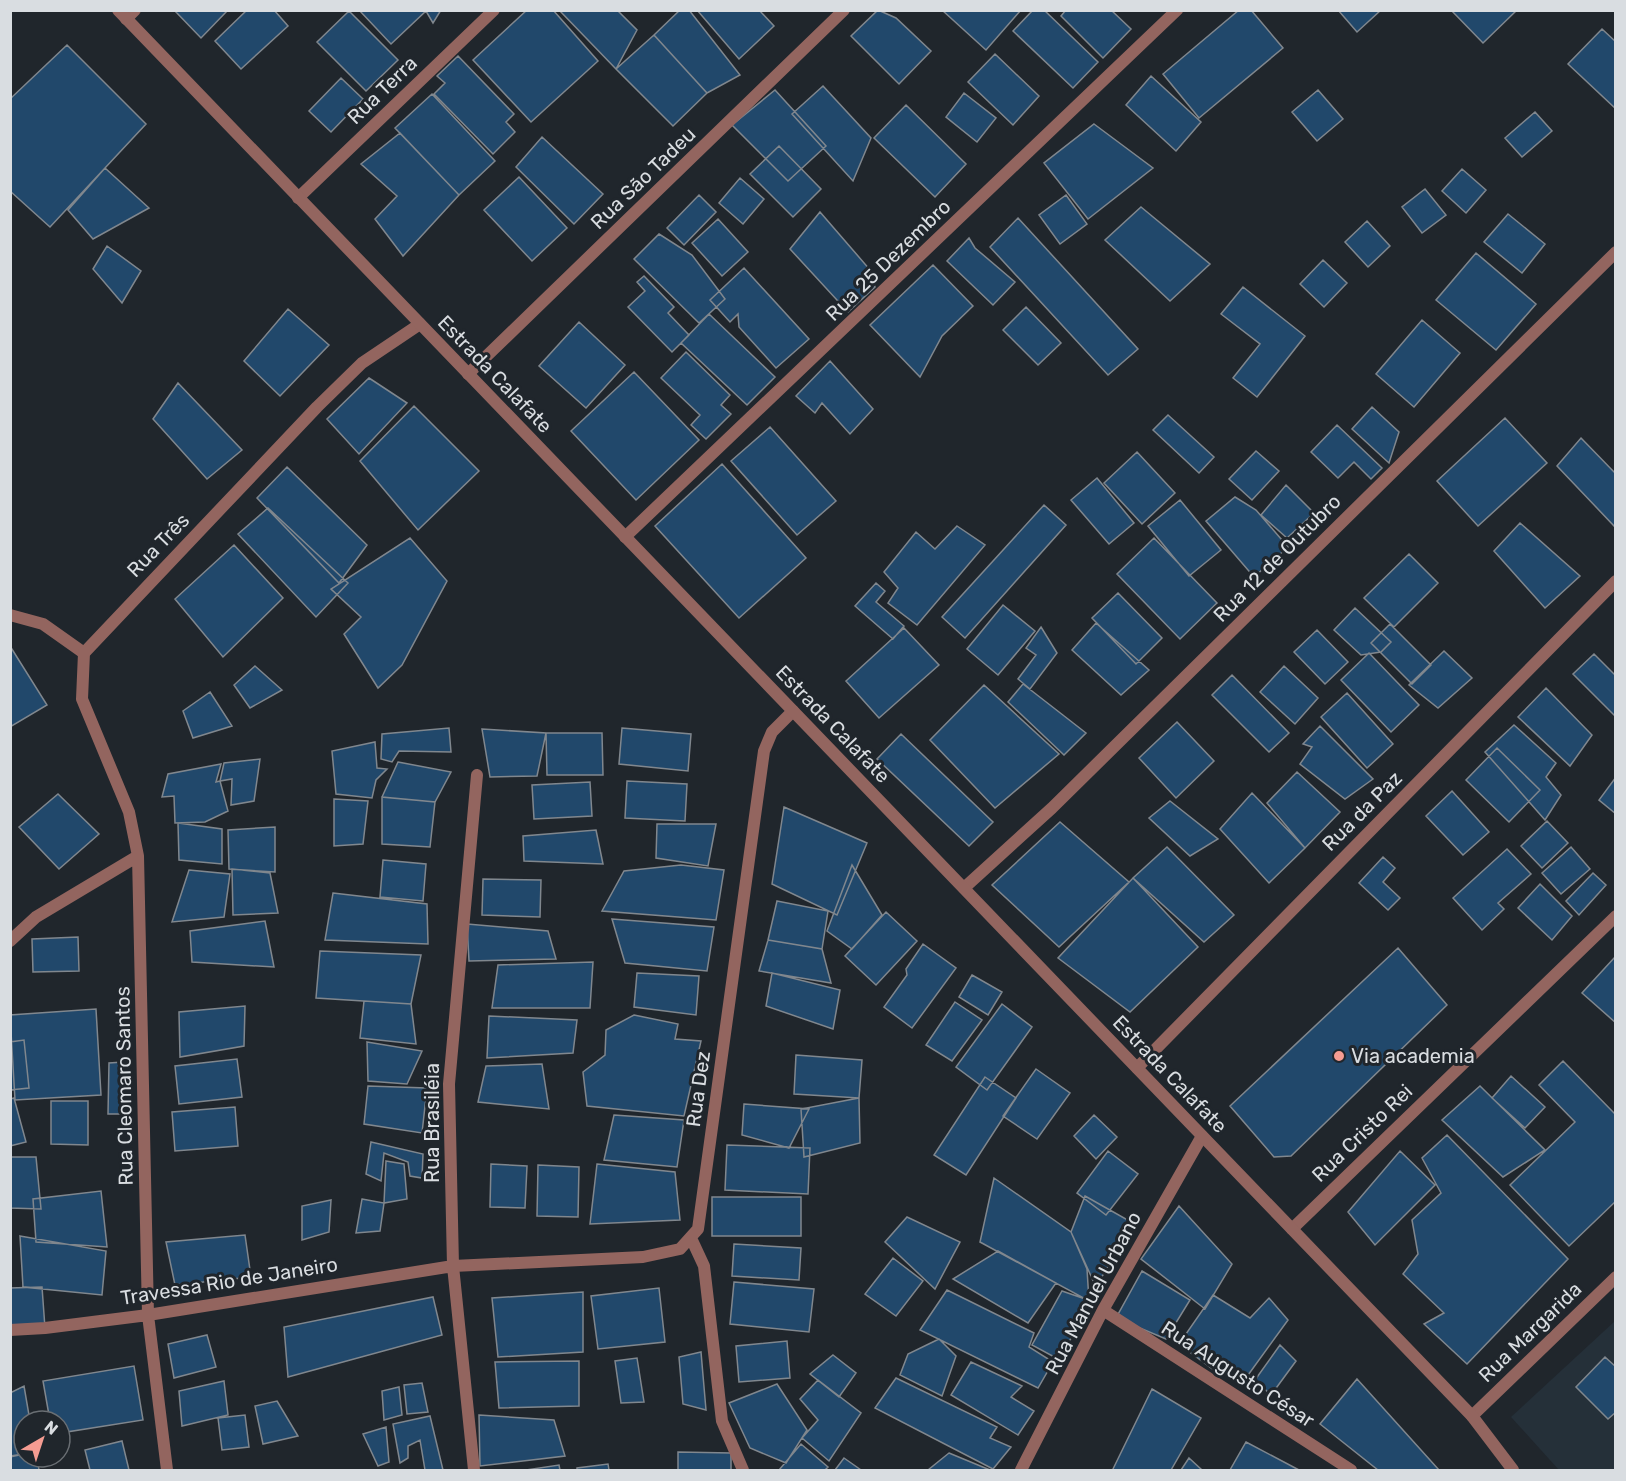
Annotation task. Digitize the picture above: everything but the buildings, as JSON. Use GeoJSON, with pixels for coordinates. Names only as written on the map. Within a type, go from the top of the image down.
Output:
{"type":"FeatureCollection","features":[{"type":"Feature","properties":{"kind":"street","name":"Rua Terra"},"geometry":{"type":"LineString","coordinates":[[298,198],[494,10]]}},
{"type":"Feature","properties":{"kind":"street","name":"Rua São Tadeu"},"geometry":{"type":"LineString","coordinates":[[468,374],[844,10]]}},
{"type":"Feature","properties":{"kind":"street","name":"Rua 25 Dezembro"},"geometry":{"type":"LineString","coordinates":[[625,537],[1177,10]]}},
{"type":"Feature","properties":{"kind":"street","name":"Estrada Calafate"},"geometry":{"type":"LineString","coordinates":[[126,13],[298,198],[1472,1416],[1513,1470]]}},
{"type":"Feature","properties":{"kind":"street","name":"Rua 12 de Outubro"},"geometry":{"type":"LineString","coordinates":[[964,888],[1052,808],[1616,252]]}},
{"type":"Feature","properties":{"kind":"street","name":"Rua Três"},"geometry":{"type":"LineString","coordinates":[[84,653],[324,399],[362,363],[420,324]]}},
{"type":"Feature","properties":{"kind":"street","name":"Rua da Paz"},"geometry":{"type":"LineString","coordinates":[[1137,1068],[1616,581]]}},
{"type":"Feature","properties":{"kind":"street"},"geometry":{"type":"LineString","coordinates":[[10,615],[43,624],[84,653],[82,699],[129,812],[138,856],[36,917],[10,941]]}},
{"type":"Feature","properties":{"kind":"street","name":"Rua Dez"},"geometry":{"type":"LineString","coordinates":[[691,1238],[698,1229],[764,751],[772,732],[793,711]]}},
{"type":"Feature","properties":{"kind":"street","name":"Rua Brasiléia"},"geometry":{"type":"LineString","coordinates":[[474,1470],[453,1266],[449,1084],[477,775]]}},
{"type":"Feature","properties":{"kind":"street","name":"Rua Cleomaro Santos"},"geometry":{"type":"LineString","coordinates":[[138,856],[148,1315],[167,1470]]}},
{"type":"Feature","properties":{"kind":"street","name":"Rua Cristo Rei"},"geometry":{"type":"LineString","coordinates":[[1292,1229],[1616,916]]}},
{"type":"Feature","properties":{"kind":"street","name":"Rua Manuel Urbano"},"geometry":{"type":"LineString","coordinates":[[1021,1470],[1103,1310],[1202,1136]]}},
{"type":"Feature","properties":{"kind":"street"},"geometry":{"type":"LineString","coordinates":[[453,1266],[644,1257],[681,1249],[691,1238],[704,1266],[708,1288],[714,1366],[722,1421],[743,1470]]}},
{"type":"Feature","properties":{"kind":"street","name":"Travessa Rio de Janeiro"},"geometry":{"type":"LineString","coordinates":[[10,1330],[148,1315],[453,1266]]}},
{"type":"Feature","properties":{"kind":"street","name":"Rua Margarida"},"geometry":{"type":"LineString","coordinates":[[1472,1416],[1616,1277]]}},
{"type":"Feature","properties":{"kind":"street","name":"Rua Augusto César"},"geometry":{"type":"LineString","coordinates":[[1103,1310],[1351,1470]]}},
{"type":"Feature","properties":{"kind":"shaded area"},"geometry":{"type":"Polygon","coordinates":[[[1615,1321],[1615,1470],[1559,1470],[1511,1417],[1615,1321]]]}},
{"type":"Feature","properties":{"kind":"place","name":"Via academia"},"geometry":{"type":"Point","coordinates":[1339,1056]}}]}
